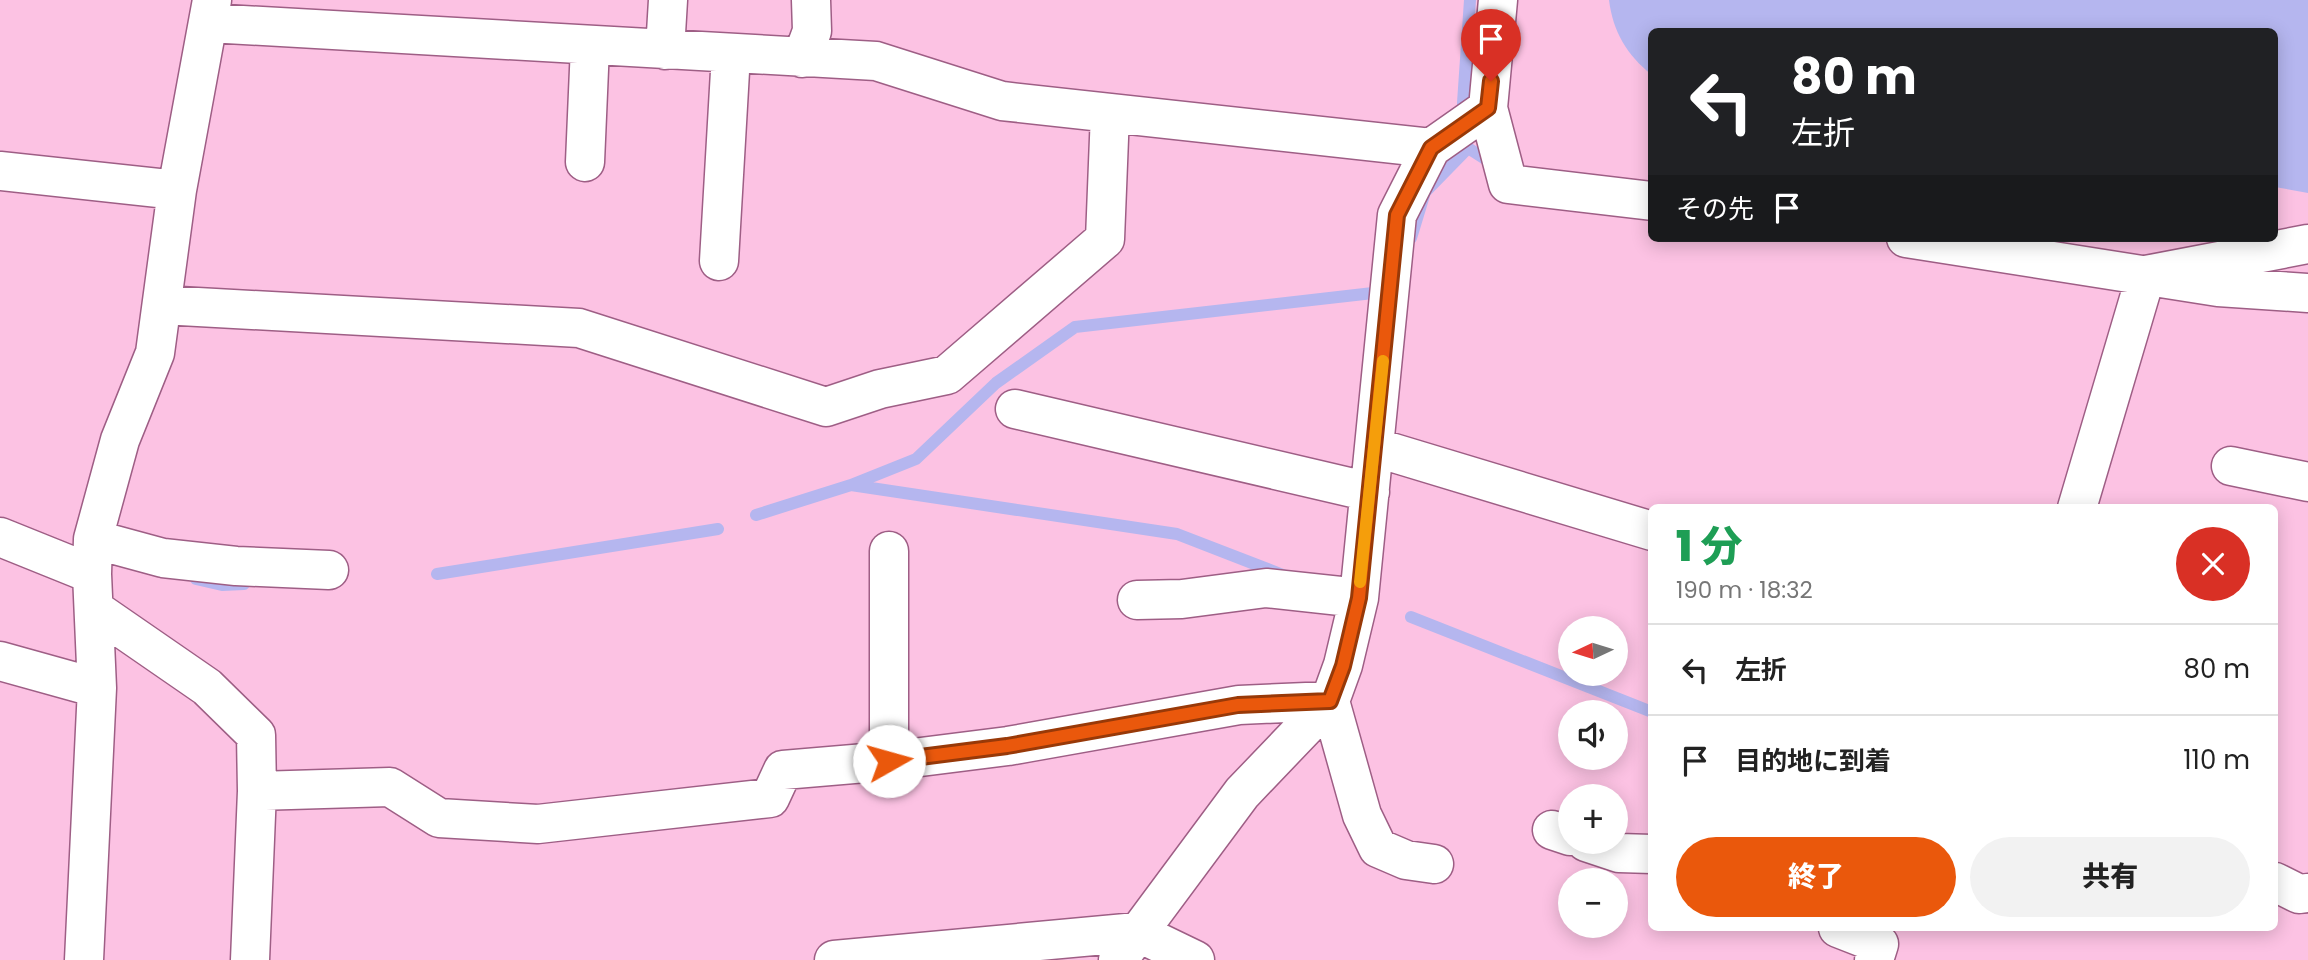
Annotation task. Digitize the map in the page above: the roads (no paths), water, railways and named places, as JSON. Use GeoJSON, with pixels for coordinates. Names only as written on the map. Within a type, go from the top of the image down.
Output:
{"type":"FeatureCollection","features":[{"type":"Feature","properties":{"kind":"street"},"geometry":{"type":"LineString","coordinates":[[665,50],[668,0]]}},
{"type":"Feature","properties":{"kind":"street"},"geometry":{"type":"LineString","coordinates":[[802,58],[812,31],[811,0]]}},
{"type":"Feature","properties":{"kind":"street"},"geometry":{"type":"LineString","coordinates":[[1127,946],[1242,793],[1330,701],[1343,666],[1359,598],[1397,215],[1463,126],[1497,0]]}},
{"type":"Feature","properties":{"kind":"street"},"geometry":{"type":"LineString","coordinates":[[84,960],[97,688],[93,574],[120,440],[155,353],[177,190],[210,12],[590,46],[876,61],[1002,101],[1110,113],[1463,126]]}},
{"type":"Feature","properties":{"kind":"street"},"geometry":{"type":"LineString","coordinates":[[585,162],[590,46]]}},
{"type":"Feature","properties":{"kind":"street"},"geometry":{"type":"LineString","coordinates":[[719,261],[731,54]]}},
{"type":"Feature","properties":{"kind":"street"},"geometry":{"type":"LineString","coordinates":[[162,305],[579,328],[826,407],[880,389],[947,375],[1105,239],[1110,113]]}},
{"type":"Feature","properties":{"kind":"street"},"geometry":{"type":"LineString","coordinates":[[1463,126],[1508,184],[1648,201]]}},
{"type":"Feature","properties":{"kind":"street"},"geometry":{"type":"LineString","coordinates":[[0,171],[177,190]]}},
{"type":"Feature","properties":{"kind":"street"},"geometry":{"type":"LineString","coordinates":[[1932,242],[2218,287],[2308,293]]}},
{"type":"Feature","properties":{"kind":"street"},"geometry":{"type":"LineString","coordinates":[[2146,275],[2308,244]]}},
{"type":"Feature","properties":{"kind":"street"},"geometry":{"type":"LineString","coordinates":[[2078,504],[2146,275]]}},
{"type":"Feature","properties":{"kind":"street"},"geometry":{"type":"LineString","coordinates":[[1015,409],[1370,492]]}},
{"type":"Feature","properties":{"kind":"street"},"geometry":{"type":"LineString","coordinates":[[1374,447],[1648,530]]}},
{"type":"Feature","properties":{"kind":"street"},"geometry":{"type":"LineString","coordinates":[[2231,466],[2308,482]]}},
{"type":"Feature","properties":{"kind":"street"},"geometry":{"type":"LineString","coordinates":[[0,537],[93,574],[256,735],[257,791],[250,960]]}},
{"type":"Feature","properties":{"kind":"street"},"geometry":{"type":"LineString","coordinates":[[889,551],[889,761]]}},
{"type":"Feature","properties":{"kind":"street"},"geometry":{"type":"LineString","coordinates":[[93,574],[163,558],[236,566],[328,570]]}},
{"type":"Feature","properties":{"kind":"street"},"geometry":{"type":"LineString","coordinates":[[1137,600],[1182,599],[1266,588],[1359,598]]}},
{"type":"Feature","properties":{"kind":"street"},"geometry":{"type":"LineString","coordinates":[[0,661],[97,688]]}},
{"type":"Feature","properties":{"kind":"street"},"geometry":{"type":"LineString","coordinates":[[257,791],[390,787],[439,818],[538,824],[770,798],[783,770],[889,761],[1007,746],[1238,705],[1330,701]]}},
{"type":"Feature","properties":{"kind":"street"},"geometry":{"type":"LineString","coordinates":[[1330,701],[1363,815],[1378,848],[1406,860],[1434,864]]}},
{"type":"Feature","properties":{"kind":"street"},"geometry":{"type":"LineString","coordinates":[[1628,853],[1648,854]]}},
{"type":"Feature","properties":{"kind":"street"},"geometry":{"type":"LineString","coordinates":[[2278,883],[2300,894],[2308,893]]}},
{"type":"Feature","properties":{"kind":"street"},"geometry":{"type":"LineString","coordinates":[[1846,931],[1879,944],[1874,960]]}},
{"type":"Feature","properties":{"kind":"street"},"geometry":{"type":"LineString","coordinates":[[834,960],[1127,946],[1195,960]]}},
{"type":"Feature","properties":{"kind":"water"},"geometry":{"type":"Polygon","coordinates":[[[1609,0],[2308,0],[2308,193],[2278,188],[2278,28],[1648,28],[1648,71],[1628,51],[1611,12],[1609,0]]]}},
{"type":"Feature","properties":{"kind":"waterway"},"geometry":{"type":"LineString","coordinates":[[1464,116],[1470,0]]}},
{"type":"Feature","properties":{"kind":"waterway"},"geometry":{"type":"LineString","coordinates":[[1411,238],[1425,192],[1468,148],[1490,162]]}},
{"type":"Feature","properties":{"kind":"waterway"},"geometry":{"type":"LineString","coordinates":[[756,515],[851,485],[916,459],[996,383],[1075,327],[1373,293]]}},
{"type":"Feature","properties":{"kind":"waterway"},"geometry":{"type":"LineString","coordinates":[[851,485],[1177,534],[1283,575]]}},
{"type":"Feature","properties":{"kind":"waterway"},"geometry":{"type":"LineString","coordinates":[[437,574],[718,529]]}},
{"type":"Feature","properties":{"kind":"waterway"},"geometry":{"type":"LineString","coordinates":[[196,579],[222,585],[244,584]]}},
{"type":"Feature","properties":{"kind":"waterway"},"geometry":{"type":"LineString","coordinates":[[1411,617],[1648,710]]}}]}
